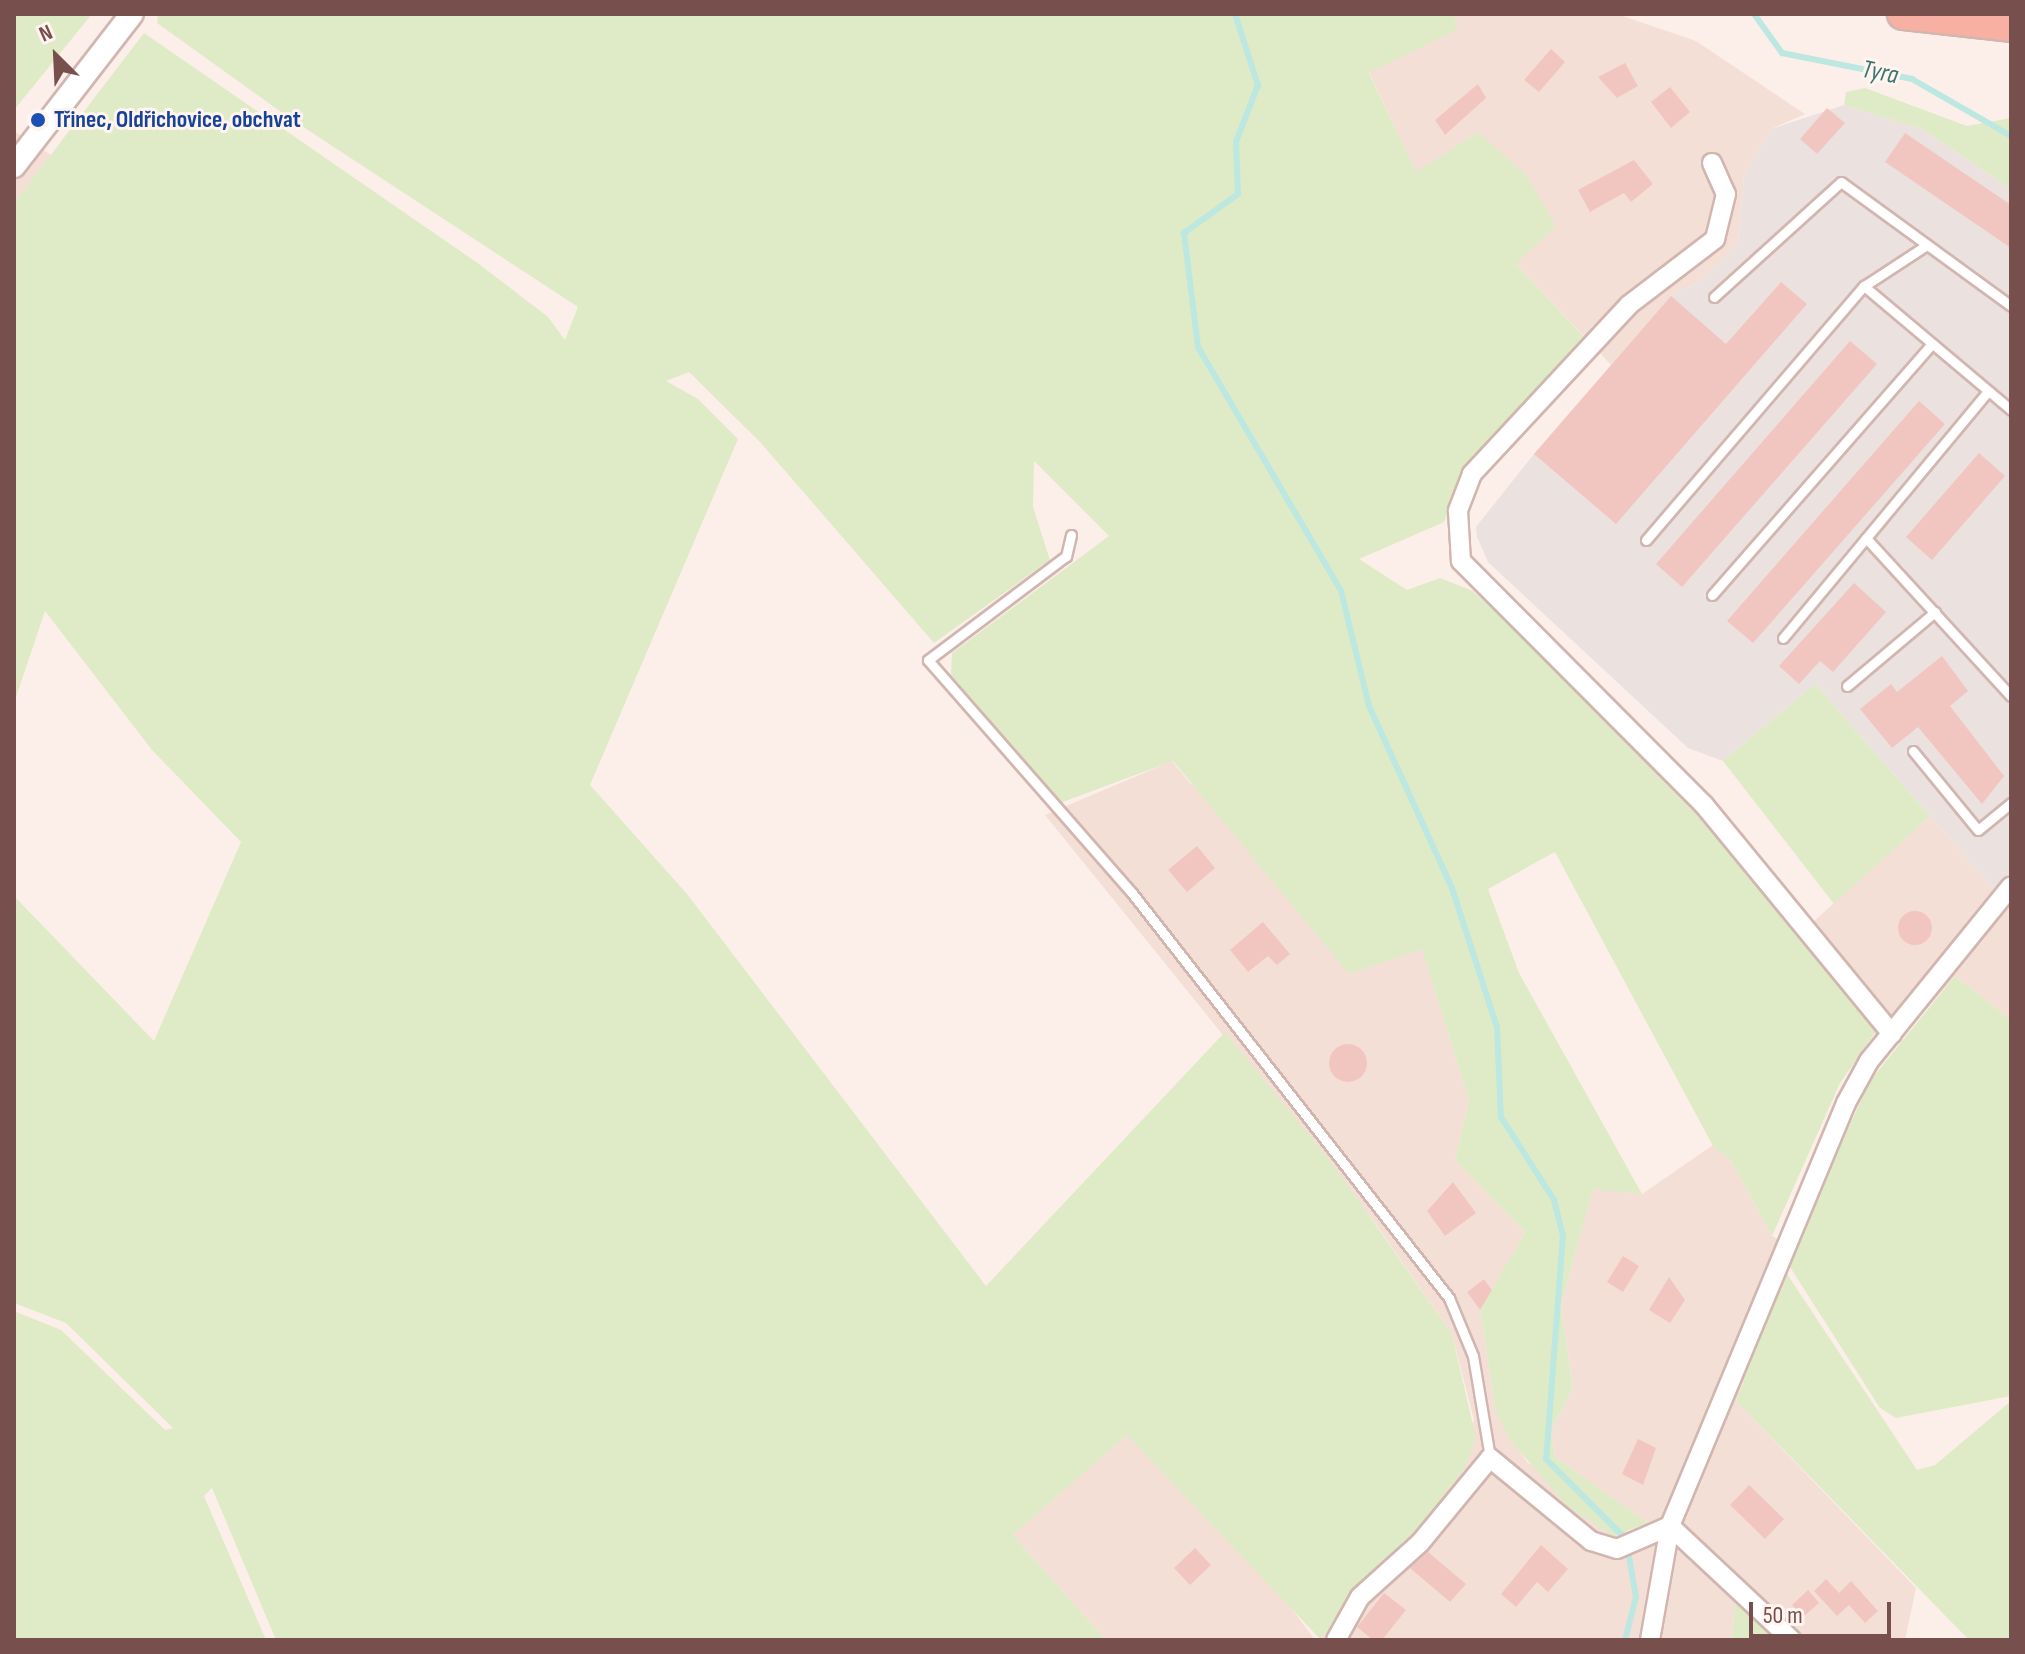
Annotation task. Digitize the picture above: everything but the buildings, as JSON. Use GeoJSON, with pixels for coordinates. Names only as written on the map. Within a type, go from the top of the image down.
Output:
{"type":"FeatureCollection","features":[{"type":"Feature","properties":{"kind":"highway"},"geometry":{"type":"LineString","coordinates":[[1903,14],[2011,26]]}},
{"type":"Feature","properties":{"kind":"street"},"geometry":{"type":"LineString","coordinates":[[14,166],[132,14]]}},
{"type":"Feature","properties":{"kind":"street"},"geometry":{"type":"LineString","coordinates":[[1712,163],[1726,194],[1715,239],[1629,305],[1472,474],[1458,511],[1461,561],[1704,805],[1892,1034]]}},
{"type":"Feature","properties":{"kind":"street"},"geometry":{"type":"LineString","coordinates":[[1650,1640],[1670,1526],[1846,1103],[1892,1034],[2011,886]]}},
{"type":"Feature","properties":{"kind":"street"},"geometry":{"type":"LineString","coordinates":[[1336,1640],[1360,1597],[1420,1543],[1490,1458],[1571,1528],[1617,1549],[1642,1543],[1670,1526]]}},
{"type":"Feature","properties":{"kind":"street"},"geometry":{"type":"LineString","coordinates":[[1670,1526],[1792,1640]]}},
{"type":"Feature","properties":{"kind":"lane"},"geometry":{"type":"LineString","coordinates":[[1714,297],[1841,182],[2011,306]]}},
{"type":"Feature","properties":{"kind":"lane"},"geometry":{"type":"LineString","coordinates":[[1646,540],[1864,286],[1927,245]]}},
{"type":"Feature","properties":{"kind":"lane"},"geometry":{"type":"LineString","coordinates":[[1864,286],[2011,410]]}},
{"type":"Feature","properties":{"kind":"lane"},"geometry":{"type":"LineString","coordinates":[[1712,595],[1932,344]]}},
{"type":"Feature","properties":{"kind":"lane"},"geometry":{"type":"LineString","coordinates":[[1783,638],[1988,391]]}},
{"type":"Feature","properties":{"kind":"lane"},"geometry":{"type":"LineString","coordinates":[[1071,535],[1066,556],[928,660],[1132,893],[1449,1298],[1473,1356],[1490,1458]]}},
{"type":"Feature","properties":{"kind":"lane"},"geometry":{"type":"LineString","coordinates":[[1866,538],[2011,696]]}},
{"type":"Feature","properties":{"kind":"lane"},"geometry":{"type":"LineString","coordinates":[[1847,686],[1935,612]]}},
{"type":"Feature","properties":{"kind":"lane"},"geometry":{"type":"LineString","coordinates":[[1913,751],[1978,830],[2011,803]]}},
{"type":"Feature","properties":{"kind":"shaded area"},"geometry":{"type":"Polygon","coordinates":[[[1453,14],[1617,14],[1696,41],[1805,114],[1771,129],[1744,176],[1738,244],[1700,282],[1671,296],[1611,365],[1515,263],[1478,132],[1416,173],[1369,72],[1457,29],[1453,14]]]}},
{"type":"Feature","properties":{"kind":"shaded area"},"geometry":{"type":"Polygon","coordinates":[[[1844,105],[1922,129],[2011,189],[2011,876],[1998,894],[1815,684],[1723,761],[1688,748],[1488,562],[1477,537],[1476,527],[1534,454],[1671,296],[1700,282],[1738,244],[1744,176],[1771,129],[1844,105]]]}},
{"type":"Feature","properties":{"kind":"shaded area"},"geometry":{"type":"Polygon","coordinates":[[[14,131],[51,155],[14,203],[14,131]]]}},
{"type":"Feature","properties":{"kind":"shaded area"},"geometry":{"type":"Polygon","coordinates":[[[1172,761],[1190,783],[1422,948],[1469,1100],[1455,1160],[1525,1232],[1492,1290],[1484,1279],[1467,1292],[1480,1310],[1496,1412],[1527,1462],[1631,1534],[1647,1523],[1555,1457],[1551,1431],[1573,1388],[1561,1305],[1593,1188],[1642,1194],[1713,1145],[1730,1159],[1772,1236],[1794,1246],[1736,1401],[1916,1588],[1905,1640],[1779,1640],[1736,1601],[1731,1640],[1321,1640],[1353,1592],[1430,1516],[1474,1420],[1452,1334],[1375,1223],[1045,815],[1172,761]]]}},
{"type":"Feature","properties":{"kind":"shaded area"},"geometry":{"type":"Polygon","coordinates":[[[1930,816],[1997,893],[2011,876],[2011,1020],[1955,976],[1888,1053],[1801,933],[1930,816]]]}},
{"type":"Feature","properties":{"kind":"shaded area"},"geometry":{"type":"Polygon","coordinates":[[[1127,1434],[1283,1597],[1315,1640],[1106,1640],[1013,1535],[1127,1434]]]}},
{"type":"Feature","properties":{"kind":"green space"},"geometry":{"type":"Polygon","coordinates":[[[14,14],[92,14],[14,110],[14,14]]]}},
{"type":"Feature","properties":{"kind":"green space"},"geometry":{"type":"Polygon","coordinates":[[[158,14],[1453,14],[1458,29],[1369,73],[1416,172],[1478,132],[1527,176],[1556,226],[1516,264],[1586,339],[1466,468],[1444,522],[1359,559],[1407,590],[1440,578],[1473,591],[1524,637],[1696,799],[1875,1033],[1840,1083],[1772,1236],[1730,1159],[1713,1146],[1555,852],[1488,889],[1519,973],[1642,1194],[1593,1189],[1561,1305],[1573,1388],[1551,1431],[1555,1457],[1648,1523],[1613,1536],[1567,1506],[1510,1440],[1496,1412],[1480,1310],[1525,1232],[1455,1160],[1469,1100],[1422,949],[1349,974],[1173,761],[1060,803],[951,675],[952,653],[1109,536],[1034,461],[1033,507],[1050,560],[934,643],[761,443],[689,372],[666,381],[698,399],[738,439],[590,785],[687,894],[986,1286],[1225,1032],[1335,1167],[1452,1334],[1476,1438],[1464,1469],[1430,1516],[1353,1592],[1321,1640],[1127,1435],[1013,1535],[1106,1640],[276,1640],[212,1488],[204,1496],[266,1640],[14,1640],[14,1311],[61,1330],[165,1430],[173,1428],[66,1323],[14,1303],[14,896],[154,1041],[241,842],[152,750],[45,611],[14,703],[14,203],[144,33],[479,264],[548,317],[565,340],[578,307],[288,117],[157,23],[158,14]]]}},
{"type":"Feature","properties":{"kind":"green space"},"geometry":{"type":"Polygon","coordinates":[[[1865,88],[1967,126],[2011,118],[2011,189],[1922,129],[1844,105],[1846,92],[1865,88]]]}},
{"type":"Feature","properties":{"kind":"green space"},"geometry":{"type":"Polygon","coordinates":[[[1815,684],[1930,816],[1834,904],[1723,761],[1815,684]]]}},
{"type":"Feature","properties":{"kind":"green space"},"geometry":{"type":"Polygon","coordinates":[[[1955,976],[2011,1020],[2011,1396],[1896,1418],[1880,1408],[1788,1264],[1869,1082],[1955,976]]]}},
{"type":"Feature","properties":{"kind":"green space"},"geometry":{"type":"Polygon","coordinates":[[[1785,1271],[1917,1470],[1935,1465],[2011,1401],[2011,1640],[1969,1640],[1736,1401],[1785,1271]]]}},
{"type":"Feature","properties":{"kind":"green space"},"geometry":{"type":"Polygon","coordinates":[[[1736,1600],[1779,1640],[1731,1640],[1736,1600]]]}},
{"type":"Feature","properties":{"kind":"waterway"},"geometry":{"type":"LineString","coordinates":[[1235,14],[1258,85],[1236,142],[1238,194],[1184,233],[1198,347],[1341,591],[1369,706],[1452,888],[1497,1027],[1501,1117],[1554,1200],[1563,1235],[1546,1459],[1626,1539],[1636,1597],[1625,1640]]}},
{"type":"Feature","properties":{"kind":"waterway","name":"Tyra"},"geometry":{"type":"LineString","coordinates":[[1754,14],[1782,53],[1912,79],[2011,136]]}},
{"type":"Feature","properties":{"kind":"place","name":"Třinec, Oldřichovice, obchvat"},"geometry":{"type":"Point","coordinates":[38,120]}}]}
